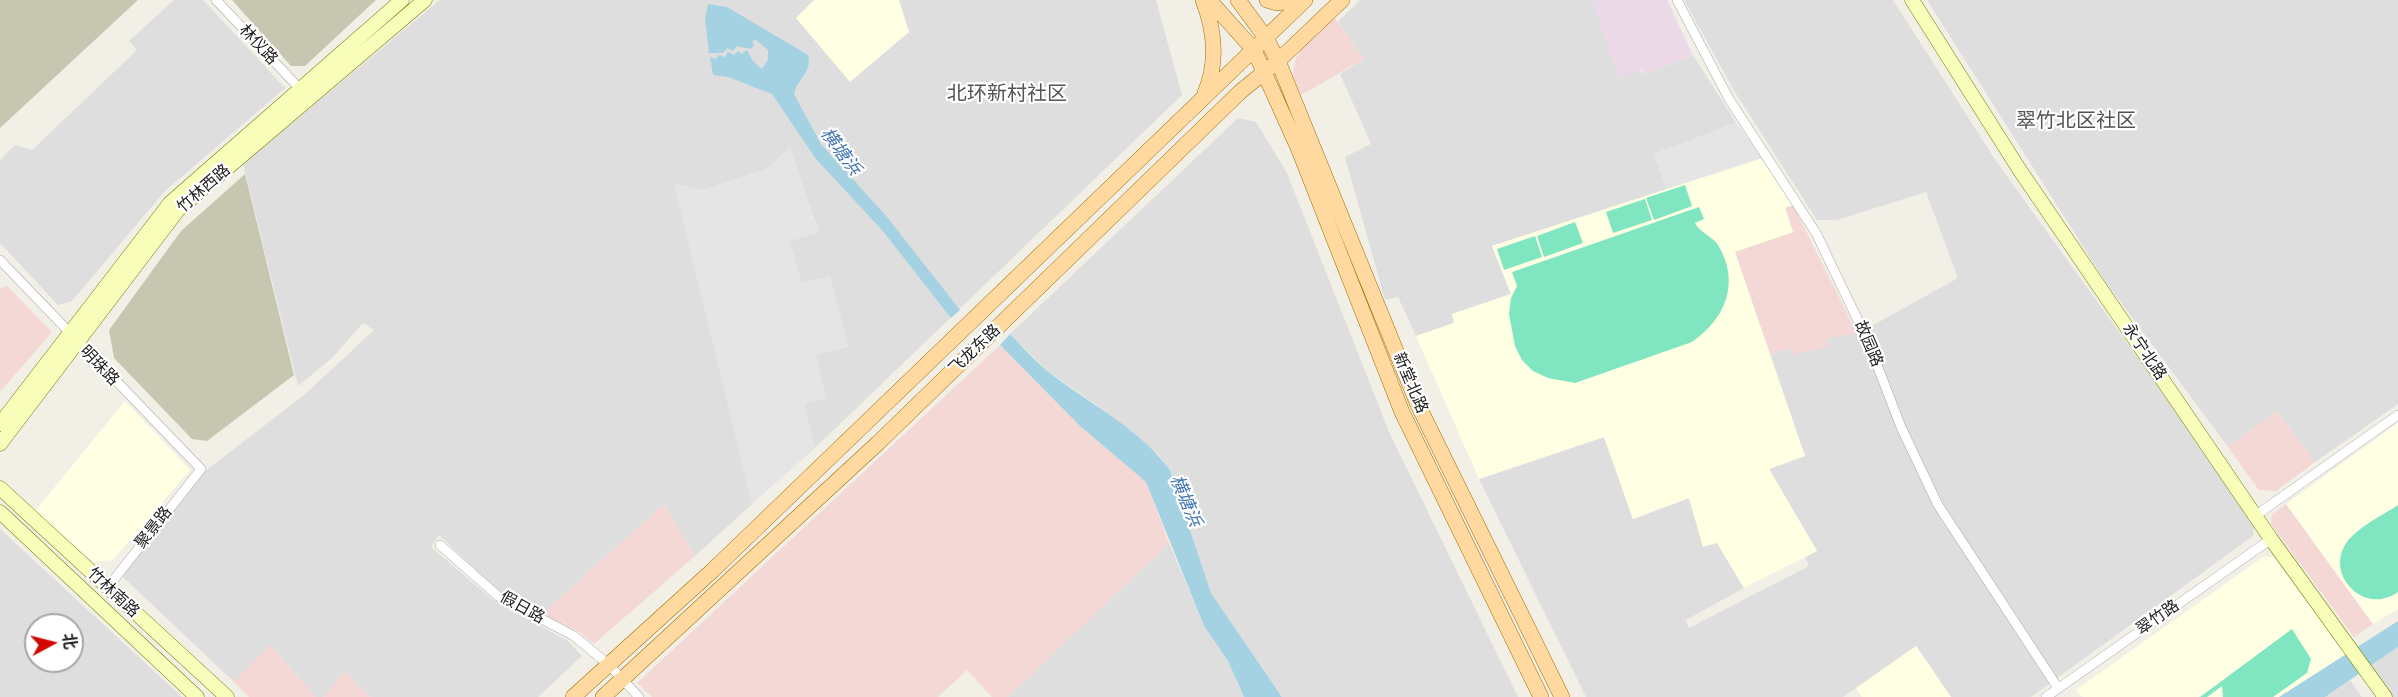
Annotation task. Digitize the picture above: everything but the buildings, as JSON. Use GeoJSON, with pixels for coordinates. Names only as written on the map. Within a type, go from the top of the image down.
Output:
{"type":"FeatureCollection","features":[{"type":"Feature","properties":{"kind":"main road","name":"竹林西路"},"geometry":{"type":"LineString","coordinates":[[0,444],[73,338],[171,203],[402,0]]}},
{"type":"Feature","properties":{"kind":"main road","name":"竹林西路"},"geometry":{"type":"LineString","coordinates":[[0,423],[73,338],[177,210],[425,0]]}},
{"type":"Feature","properties":{"kind":"main road"},"geometry":{"type":"LineString","coordinates":[[1202,99],[1210,79],[1215,54],[1212,21],[1203,0]]}},
{"type":"Feature","properties":{"kind":"main road","name":"新堂北路"},"geometry":{"type":"LineString","coordinates":[[1209,0],[1254,50],[1299,150],[1402,412],[1541,697]]}},
{"type":"Feature","properties":{"kind":"main road","name":"新堂北路"},"geometry":{"type":"LineString","coordinates":[[1238,0],[1266,38],[1278,61],[1418,405],[1562,697]]}},
{"type":"Feature","properties":{"kind":"main road"},"geometry":{"type":"LineString","coordinates":[[1267,0],[1277,3],[1294,0]]}},
{"type":"Feature","properties":{"kind":"main road","name":"飞龙东路"},"geometry":{"type":"LineString","coordinates":[[573,697],[721,563],[1305,0]]}},
{"type":"Feature","properties":{"kind":"main road","name":"飞龙东路"},"geometry":{"type":"LineString","coordinates":[[603,697],[869,452],[1240,92],[1278,61],[1342,0]]}},
{"type":"Feature","properties":{"kind":"main road","name":"永宁北路"},"geometry":{"type":"LineString","coordinates":[[1912,0],[2019,169],[2255,516],[2385,697]]}},
{"type":"Feature","properties":{"kind":"main road","name":"竹林南路"},"geometry":{"type":"LineString","coordinates":[[0,483],[5,493],[227,697]]}},
{"type":"Feature","properties":{"kind":"main road","name":"竹林南路"},"geometry":{"type":"LineString","coordinates":[[0,512],[197,697]]}},
{"type":"Feature","properties":{"kind":"street","name":"林仪路"},"geometry":{"type":"LineString","coordinates":[[216,0],[301,90]]}},
{"type":"Feature","properties":{"kind":"street","name":"故园路"},"geometry":{"type":"LineString","coordinates":[[1677,0],[1729,99],[1816,232],[1867,339],[1901,427],[1938,505],[2058,688]]}},
{"type":"Feature","properties":{"kind":"street","name":"明珠路"},"geometry":{"type":"LineString","coordinates":[[0,260],[201,469]]}},
{"type":"Feature","properties":{"kind":"street"},"geometry":{"type":"LineString","coordinates":[[2255,516],[2398,415]]}},
{"type":"Feature","properties":{"kind":"street","name":"聚景路"},"geometry":{"type":"LineString","coordinates":[[108,587],[201,469]]}},
{"type":"Feature","properties":{"kind":"street","name":"翠竹路"},"geometry":{"type":"LineString","coordinates":[[2046,697],[2271,539]]}},
{"type":"Feature","properties":{"kind":"street","name":"假日路"},"geometry":{"type":"LineString","coordinates":[[440,544],[498,596],[574,636],[609,664],[639,697]]}},
{"type":"Feature","properties":{"kind":"shaded area"},"geometry":{"type":"Polygon","coordinates":[[[0,0],[138,0],[0,128],[0,0]]]}},
{"type":"Feature","properties":{"kind":"shaded area"},"geometry":{"type":"Polygon","coordinates":[[[174,0],[203,0],[285,88],[164,192],[72,301],[58,305],[0,243],[0,160],[15,145],[32,150],[137,50],[129,41],[174,0]]]}},
{"type":"Feature","properties":{"kind":"shaded area"},"geometry":{"type":"Polygon","coordinates":[[[232,0],[376,0],[305,66],[291,66],[232,0]]]}},
{"type":"Feature","properties":{"kind":"shaded area"},"geometry":{"type":"Polygon","coordinates":[[[440,0],[1156,0],[1182,95],[815,448],[804,404],[816,355],[848,346],[830,277],[802,283],[789,241],[819,232],[790,148],[767,169],[702,190],[675,184],[752,504],[695,556],[664,504],[542,614],[496,589],[439,535],[431,547],[493,600],[568,641],[582,656],[538,697],[370,697],[345,672],[323,697],[316,697],[270,645],[234,682],[122,576],[204,472],[304,395],[374,330],[363,323],[332,358],[298,386],[243,164],[440,0]]]}},
{"type":"Feature","properties":{"kind":"shaded area"},"geometry":{"type":"Polygon","coordinates":[[[814,0],[899,0],[909,32],[850,82],[796,18],[814,0]]]}},
{"type":"Feature","properties":{"kind":"shaded area"},"geometry":{"type":"Polygon","coordinates":[[[1360,0],[1602,0],[1593,5],[1644,75],[1693,55],[1736,123],[1654,154],[1667,189],[1492,246],[1511,294],[1452,314],[1454,323],[1416,336],[1398,297],[1385,300],[1345,157],[1371,144],[1340,74],[1364,59],[1338,22],[1360,0]]]}},
{"type":"Feature","properties":{"kind":"shaded area"},"geometry":{"type":"Polygon","coordinates":[[[1602,0],[1667,0],[1693,55],[1644,75],[1642,69],[1619,78],[1593,4],[1602,0]]]}},
{"type":"Feature","properties":{"kind":"shaded area"},"geometry":{"type":"Polygon","coordinates":[[[1684,0],[1893,0],[1996,161],[2255,521],[2253,536],[2031,697],[1951,697],[1916,646],[1843,697],[1586,697],[1479,479],[1604,437],[1633,519],[1689,498],[1703,546],[1717,543],[1744,588],[1686,620],[1689,628],[1809,566],[1805,557],[1817,551],[1769,469],[1805,456],[1769,355],[1790,348],[1827,346],[1825,339],[1870,327],[1958,278],[1926,192],[1837,220],[1817,220],[1735,92],[1684,0]]]}},
{"type":"Feature","properties":{"kind":"shaded area"},"geometry":{"type":"Polygon","coordinates":[[[1927,0],[2398,0],[2398,404],[2315,462],[2277,411],[2228,447],[2105,281],[1927,0]]]}},
{"type":"Feature","properties":{"kind":"shaded area"},"geometry":{"type":"Polygon","coordinates":[[[1333,16],[1364,59],[1301,95],[1293,76],[1295,60],[1305,44],[1333,16]]]}},
{"type":"Feature","properties":{"kind":"shaded area"},"geometry":{"type":"Polygon","coordinates":[[[1238,118],[1256,122],[1287,173],[1389,432],[1518,697],[1282,697],[1211,593],[1170,470],[1159,455],[1101,408],[1049,372],[1010,334],[1238,118]]]}},
{"type":"Feature","properties":{"kind":"shaded area"},"geometry":{"type":"Polygon","coordinates":[[[1736,123],[1762,158],[1667,189],[1654,154],[1736,123]]]}},
{"type":"Feature","properties":{"kind":"shaded area"},"geometry":{"type":"Polygon","coordinates":[[[790,147],[819,233],[789,241],[802,283],[830,276],[848,345],[816,355],[826,398],[804,404],[815,448],[752,504],[674,184],[702,190],[767,169],[790,147]]]}},
{"type":"Feature","properties":{"kind":"shaded area"},"geometry":{"type":"Polygon","coordinates":[[[1762,158],[1793,205],[1785,208],[1793,232],[1735,252],[1805,456],[1769,469],[1817,551],[1744,588],[1717,543],[1703,547],[1689,498],[1633,519],[1604,437],[1479,479],[1416,336],[1454,323],[1452,314],[1511,294],[1492,246],[1762,158]]]}},
{"type":"Feature","properties":{"kind":"shaded area"},"geometry":{"type":"Polygon","coordinates":[[[245,174],[294,375],[207,441],[192,439],[114,358],[109,330],[181,231],[245,174]]]}},
{"type":"Feature","properties":{"kind":"shaded area"},"geometry":{"type":"Polygon","coordinates":[[[1793,205],[1857,333],[1826,339],[1827,347],[1792,354],[1789,348],[1769,355],[1734,252],[1793,232],[1785,207],[1793,205]]]}},
{"type":"Feature","properties":{"kind":"shaded area"},"geometry":{"type":"Polygon","coordinates":[[[7,286],[52,332],[0,392],[0,288],[7,286]]]}},
{"type":"Feature","properties":{"kind":"shaded area"},"geometry":{"type":"Polygon","coordinates":[[[1000,345],[1080,426],[1146,482],[1169,543],[1008,697],[992,697],[967,670],[938,697],[652,697],[637,683],[1000,345]]]}},
{"type":"Feature","properties":{"kind":"shaded area"},"geometry":{"type":"Polygon","coordinates":[[[125,401],[190,470],[113,560],[94,562],[35,511],[125,401]]]}},
{"type":"Feature","properties":{"kind":"shaded area"},"geometry":{"type":"Polygon","coordinates":[[[2277,411],[2315,462],[2276,491],[2259,490],[2228,447],[2277,411]]]}},
{"type":"Feature","properties":{"kind":"shaded area"},"geometry":{"type":"Polygon","coordinates":[[[2398,423],[2398,609],[2373,624],[2286,504],[2398,423]]]}},
{"type":"Feature","properties":{"kind":"shaded area"},"geometry":{"type":"Polygon","coordinates":[[[664,504],[695,556],[594,644],[578,631],[542,614],[664,504]]]}},
{"type":"Feature","properties":{"kind":"shaded area"},"geometry":{"type":"Polygon","coordinates":[[[2286,504],[2373,624],[2354,637],[2271,524],[2272,514],[2286,504]]]}},
{"type":"Feature","properties":{"kind":"shaded area"},"geometry":{"type":"Polygon","coordinates":[[[0,529],[182,697],[0,697],[0,529]]]}},
{"type":"Feature","properties":{"kind":"shaded area"},"geometry":{"type":"Polygon","coordinates":[[[1169,543],[1204,626],[1228,661],[1244,697],[1008,697],[1169,543]]]}},
{"type":"Feature","properties":{"kind":"shaded area"},"geometry":{"type":"Polygon","coordinates":[[[2263,557],[2274,557],[2346,656],[2279,697],[2083,697],[2076,690],[2263,557]]]}},
{"type":"Feature","properties":{"kind":"shaded area"},"geometry":{"type":"Polygon","coordinates":[[[270,645],[316,697],[249,697],[234,682],[270,645]]]}},
{"type":"Feature","properties":{"kind":"shaded area"},"geometry":{"type":"Polygon","coordinates":[[[1916,646],[1951,697],[1862,697],[1856,688],[1916,646]]]}},
{"type":"Feature","properties":{"kind":"shaded area"},"geometry":{"type":"Polygon","coordinates":[[[2398,647],[2398,697],[2389,697],[2368,668],[2398,647]]]}},
{"type":"Feature","properties":{"kind":"shaded area"},"geometry":{"type":"Polygon","coordinates":[[[345,671],[370,697],[323,697],[345,671]]]}},
{"type":"Feature","properties":{"kind":"shaded area"},"geometry":{"type":"Polygon","coordinates":[[[2350,680],[2362,697],[2325,697],[2350,680]]]}},
{"type":"Feature","properties":{"kind":"green space"},"geometry":{"type":"Polygon","coordinates":[[[1685,185],[1692,206],[1654,220],[1646,198],[1685,185]]]}},
{"type":"Feature","properties":{"kind":"green space"},"geometry":{"type":"Polygon","coordinates":[[[1645,199],[1652,220],[1613,233],[1606,212],[1645,199]]]}},
{"type":"Feature","properties":{"kind":"green space"},"geometry":{"type":"Polygon","coordinates":[[[1699,207],[1704,219],[1695,223],[1718,245],[1725,259],[1729,286],[1721,311],[1704,333],[1692,342],[1575,383],[1548,378],[1533,371],[1522,360],[1515,346],[1509,314],[1511,298],[1517,286],[1512,272],[1699,207]]]}},
{"type":"Feature","properties":{"kind":"green space"},"geometry":{"type":"Polygon","coordinates":[[[1575,222],[1583,243],[1544,257],[1537,236],[1575,222]]]}},
{"type":"Feature","properties":{"kind":"green space"},"geometry":{"type":"Polygon","coordinates":[[[1535,236],[1542,257],[1504,270],[1497,249],[1535,236]]]}},
{"type":"Feature","properties":{"kind":"green space"},"geometry":{"type":"Polygon","coordinates":[[[2398,505],[2398,592],[2385,598],[2373,599],[2362,596],[2345,580],[2340,557],[2345,545],[2355,533],[2398,505]]]}},
{"type":"Feature","properties":{"kind":"green space"},"geometry":{"type":"Polygon","coordinates":[[[2292,629],[2311,659],[2307,673],[2273,697],[2223,697],[2222,686],[2207,697],[2200,697],[2292,629]]]}},
{"type":"Feature","properties":{"kind":"water"},"geometry":{"type":"Polygon","coordinates":[[[708,4],[727,7],[808,55],[807,71],[794,94],[821,144],[887,217],[960,310],[951,318],[882,230],[816,159],[772,94],[728,77],[713,75],[710,57],[716,59],[719,55],[725,57],[728,52],[734,55],[738,51],[742,54],[747,50],[753,61],[762,69],[768,60],[768,50],[756,40],[752,41],[754,46],[750,49],[737,46],[733,51],[727,48],[723,53],[709,53],[705,19],[708,4]]]}},
{"type":"Feature","properties":{"kind":"water"},"geometry":{"type":"Polygon","coordinates":[[[1010,334],[1050,373],[1129,429],[1158,455],[1170,470],[1211,593],[1282,697],[1244,697],[1228,661],[1204,626],[1146,482],[1080,426],[1000,345],[1010,334]]]}},
{"type":"Feature","properties":{"kind":"water"},"geometry":{"type":"Polygon","coordinates":[[[2398,621],[2398,647],[2325,697],[2279,697],[2398,621]]]}},
{"type":"Feature","properties":{"kind":"district","name":"北环新村社区"},"geometry":{"type":"Point","coordinates":[1007,95]}},
{"type":"Feature","properties":{"kind":"district","name":"翠竹北区社区"},"geometry":{"type":"Point","coordinates":[2076,122]}},
{"type":"Feature","properties":{"kind":"water label","name":"横塘浜"},"geometry":{"type":"Point","coordinates":[840,152]}},
{"type":"Feature","properties":{"kind":"water label","name":"横塘浜"},"geometry":{"type":"Point","coordinates":[1185,501]}}]}
